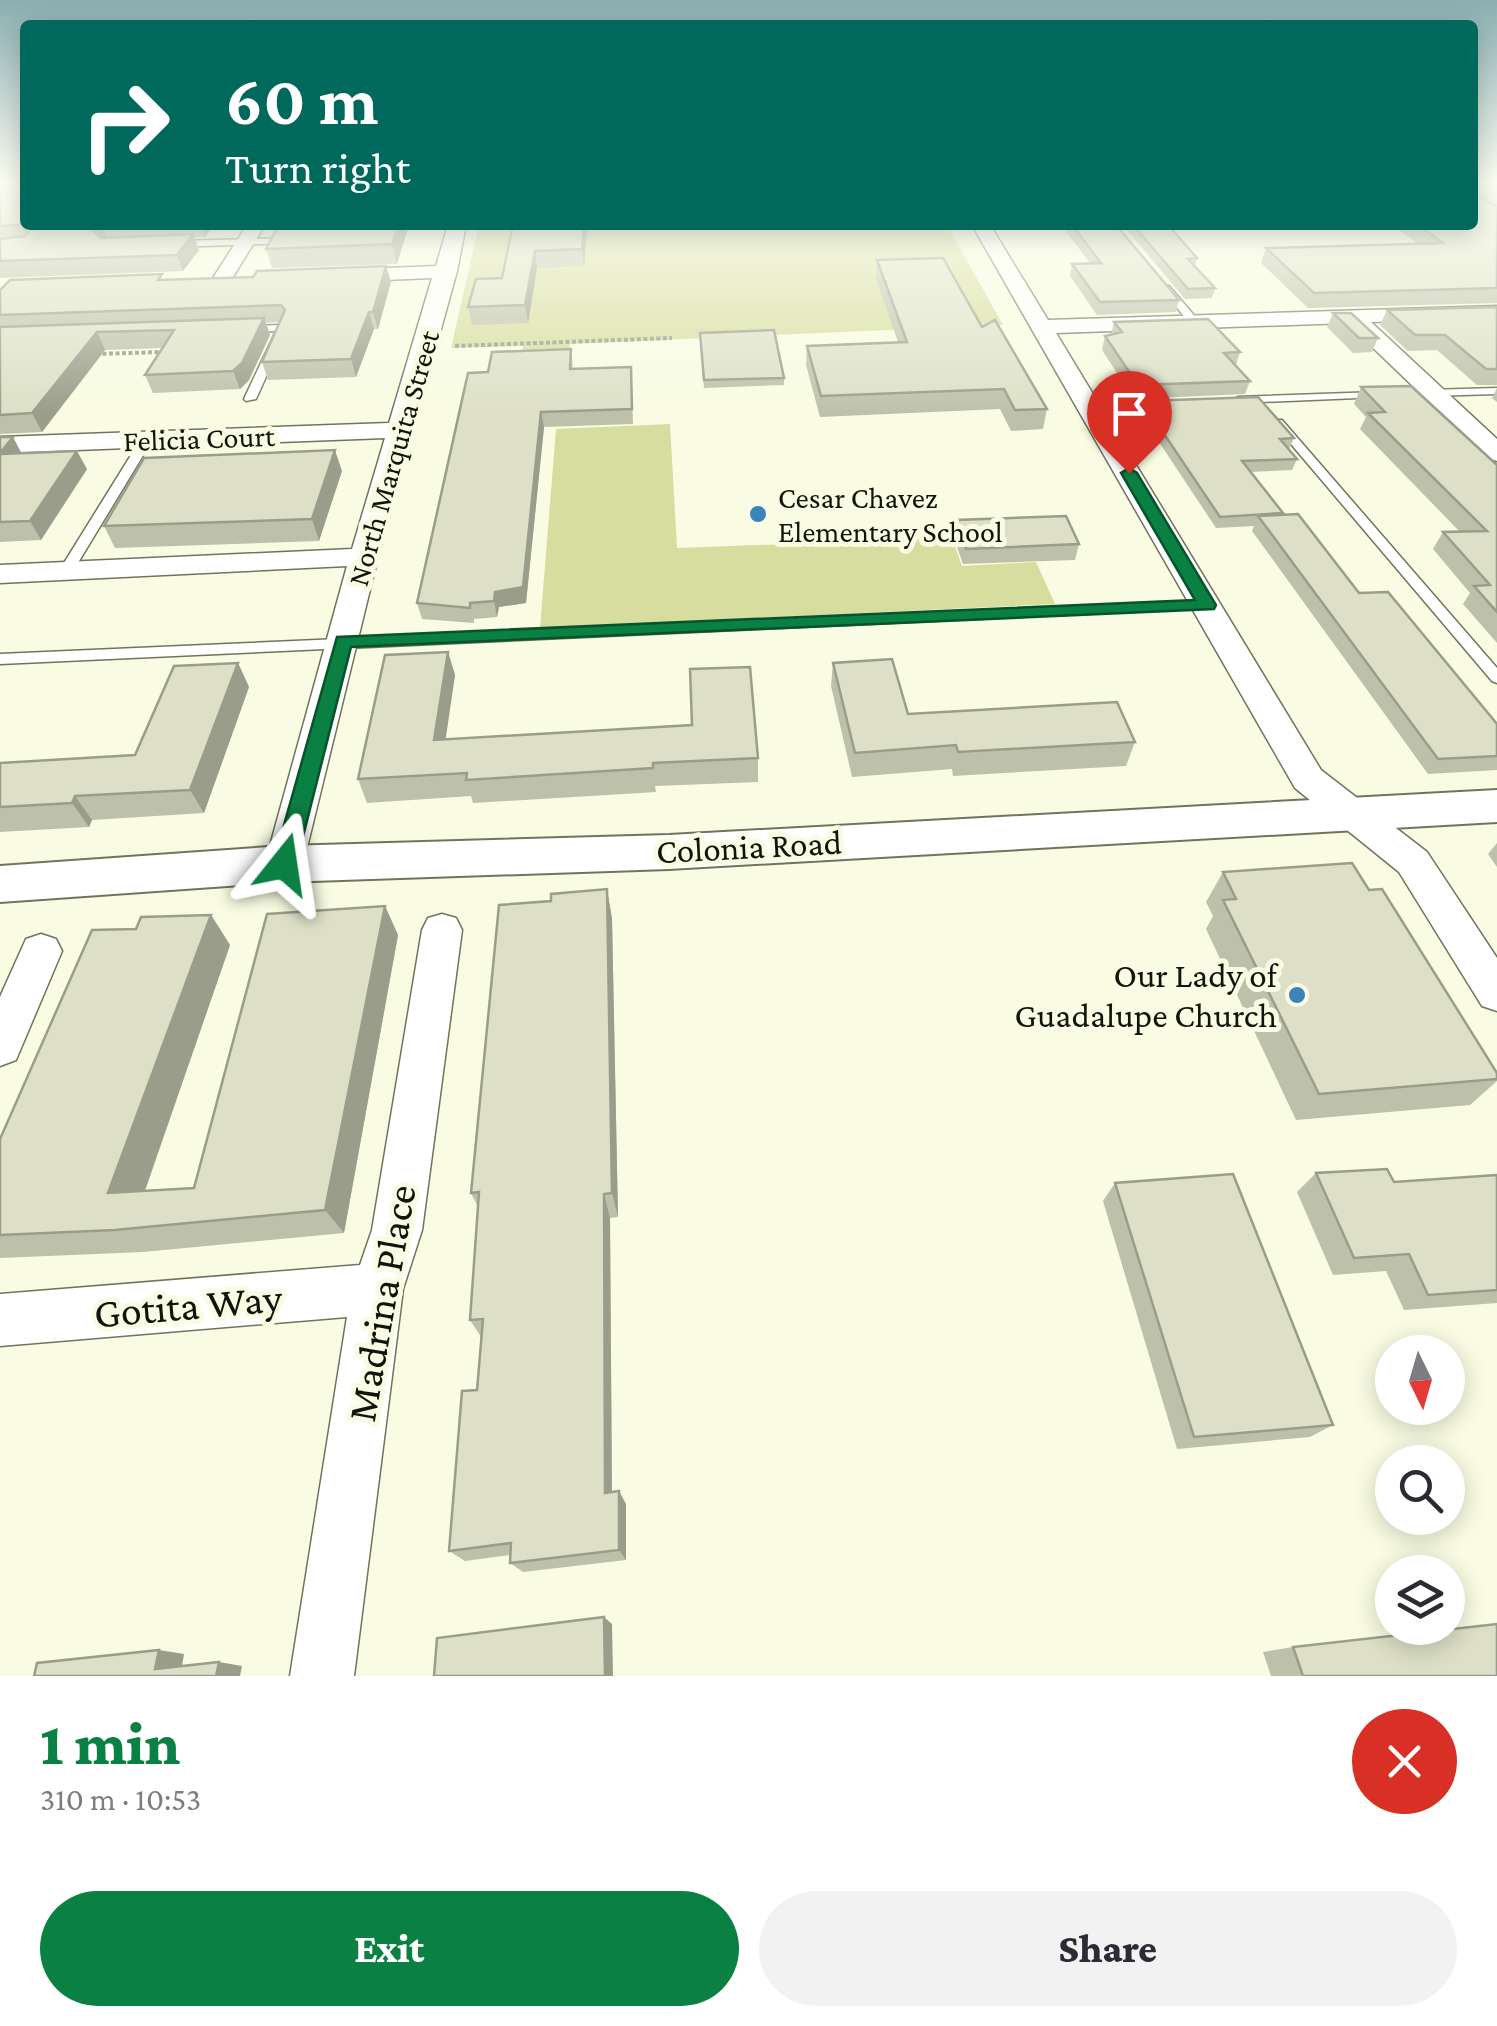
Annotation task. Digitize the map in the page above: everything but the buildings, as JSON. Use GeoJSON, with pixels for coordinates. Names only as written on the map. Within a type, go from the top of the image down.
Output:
{"type":"FeatureCollection","features":[{"type":"Feature","properties":{"kind":"street"},"geometry":{"type":"LineString","coordinates":[[221,280],[234,259]]}},
{"type":"Feature","properties":{"kind":"street","name":"North Marquita Street"},"geometry":{"type":"LineString","coordinates":[[284,864],[398,430],[449,259]]}},
{"type":"Feature","properties":{"kind":"street"},"geometry":{"type":"LineString","coordinates":[[1001,259],[1308,779],[1413,862],[1497,993]]}},
{"type":"Feature","properties":{"kind":"street"},"geometry":{"type":"LineString","coordinates":[[315,276],[447,271]]}},
{"type":"Feature","properties":{"kind":"street"},"geometry":{"type":"LineString","coordinates":[[1042,327],[1497,312]]}},
{"type":"Feature","properties":{"kind":"street"},"geometry":{"type":"LineString","coordinates":[[1354,317],[1422,394],[1497,453]]}},
{"type":"Feature","properties":{"kind":"street","name":"Felicia Court"},"geometry":{"type":"LineString","coordinates":[[0,445],[398,430]]}},
{"type":"Feature","properties":{"kind":"street"},"geometry":{"type":"LineString","coordinates":[[0,574],[364,557]]}},
{"type":"Feature","properties":{"kind":"street","name":"Colonia Road"},"geometry":{"type":"LineString","coordinates":[[0,884],[284,864],[669,852],[1497,806]]}},
{"type":"Feature","properties":{"kind":"street","name":"Madrina Place"},"geometry":{"type":"LineString","coordinates":[[322,1676],[377,1290],[397,1230],[442,930]]}},
{"type":"Feature","properties":{"kind":"street"},"geometry":{"type":"LineString","coordinates":[[0,1046],[41,952]]}},
{"type":"Feature","properties":{"kind":"street","name":"Gotita Way"},"geometry":{"type":"LineString","coordinates":[[0,1320],[377,1290]]}},
{"type":"Feature","properties":{"kind":"lane"},"geometry":{"type":"LineString","coordinates":[[1159,280],[1194,322]]}},
{"type":"Feature","properties":{"kind":"lane"},"geometry":{"type":"LineString","coordinates":[[226,330],[283,328],[250,399]]}},
{"type":"Feature","properties":{"kind":"lane"},"geometry":{"type":"LineString","coordinates":[[1422,394],[1497,390]]}},
{"type":"Feature","properties":{"kind":"lane"},"geometry":{"type":"LineString","coordinates":[[1221,401],[1394,394]]}},
{"type":"Feature","properties":{"kind":"lane"},"geometry":{"type":"LineString","coordinates":[[1258,399],[1497,678]]}},
{"type":"Feature","properties":{"kind":"lane"},"geometry":{"type":"LineString","coordinates":[[1090,407],[1184,402]]}},
{"type":"Feature","properties":{"kind":"lane"},"geometry":{"type":"LineString","coordinates":[[66,572],[146,439]]}},
{"type":"Feature","properties":{"kind":"lane"},"geometry":{"type":"LineString","coordinates":[[0,659],[1207,605]]}},
{"type":"Feature","properties":{"kind":"path"},"geometry":{"type":"LineString","coordinates":[[449,347],[672,338]]}},
{"type":"Feature","properties":{"kind":"path"},"geometry":{"type":"LineString","coordinates":[[92,354],[166,352]]}},
{"type":"Feature","properties":{"kind":"green space"},"geometry":{"type":"Polygon","coordinates":[[[471,259],[966,259],[1003,325],[570,344],[569,363],[522,365],[523,346],[451,348],[471,259]]]}},
{"type":"Feature","properties":{"kind":"green space"},"geometry":{"type":"Polygon","coordinates":[[[670,424],[677,548],[952,538],[962,566],[1036,562],[1055,604],[540,628],[556,429],[670,424]]]}},
{"type":"Feature","properties":{"kind":"place","name":"Cesar Chavez Elementary School"},"geometry":{"type":"Point","coordinates":[758,514]}},
{"type":"Feature","properties":{"kind":"place","name":"Our Lady of Guadalupe Church"},"geometry":{"type":"Point","coordinates":[1297,995]}},
{"type":"Feature","properties":{"kind":"route"},"geometry":{"type":"LineString","coordinates":[[284,864],[343,641],[1207,605],[1129,473]]}}]}
